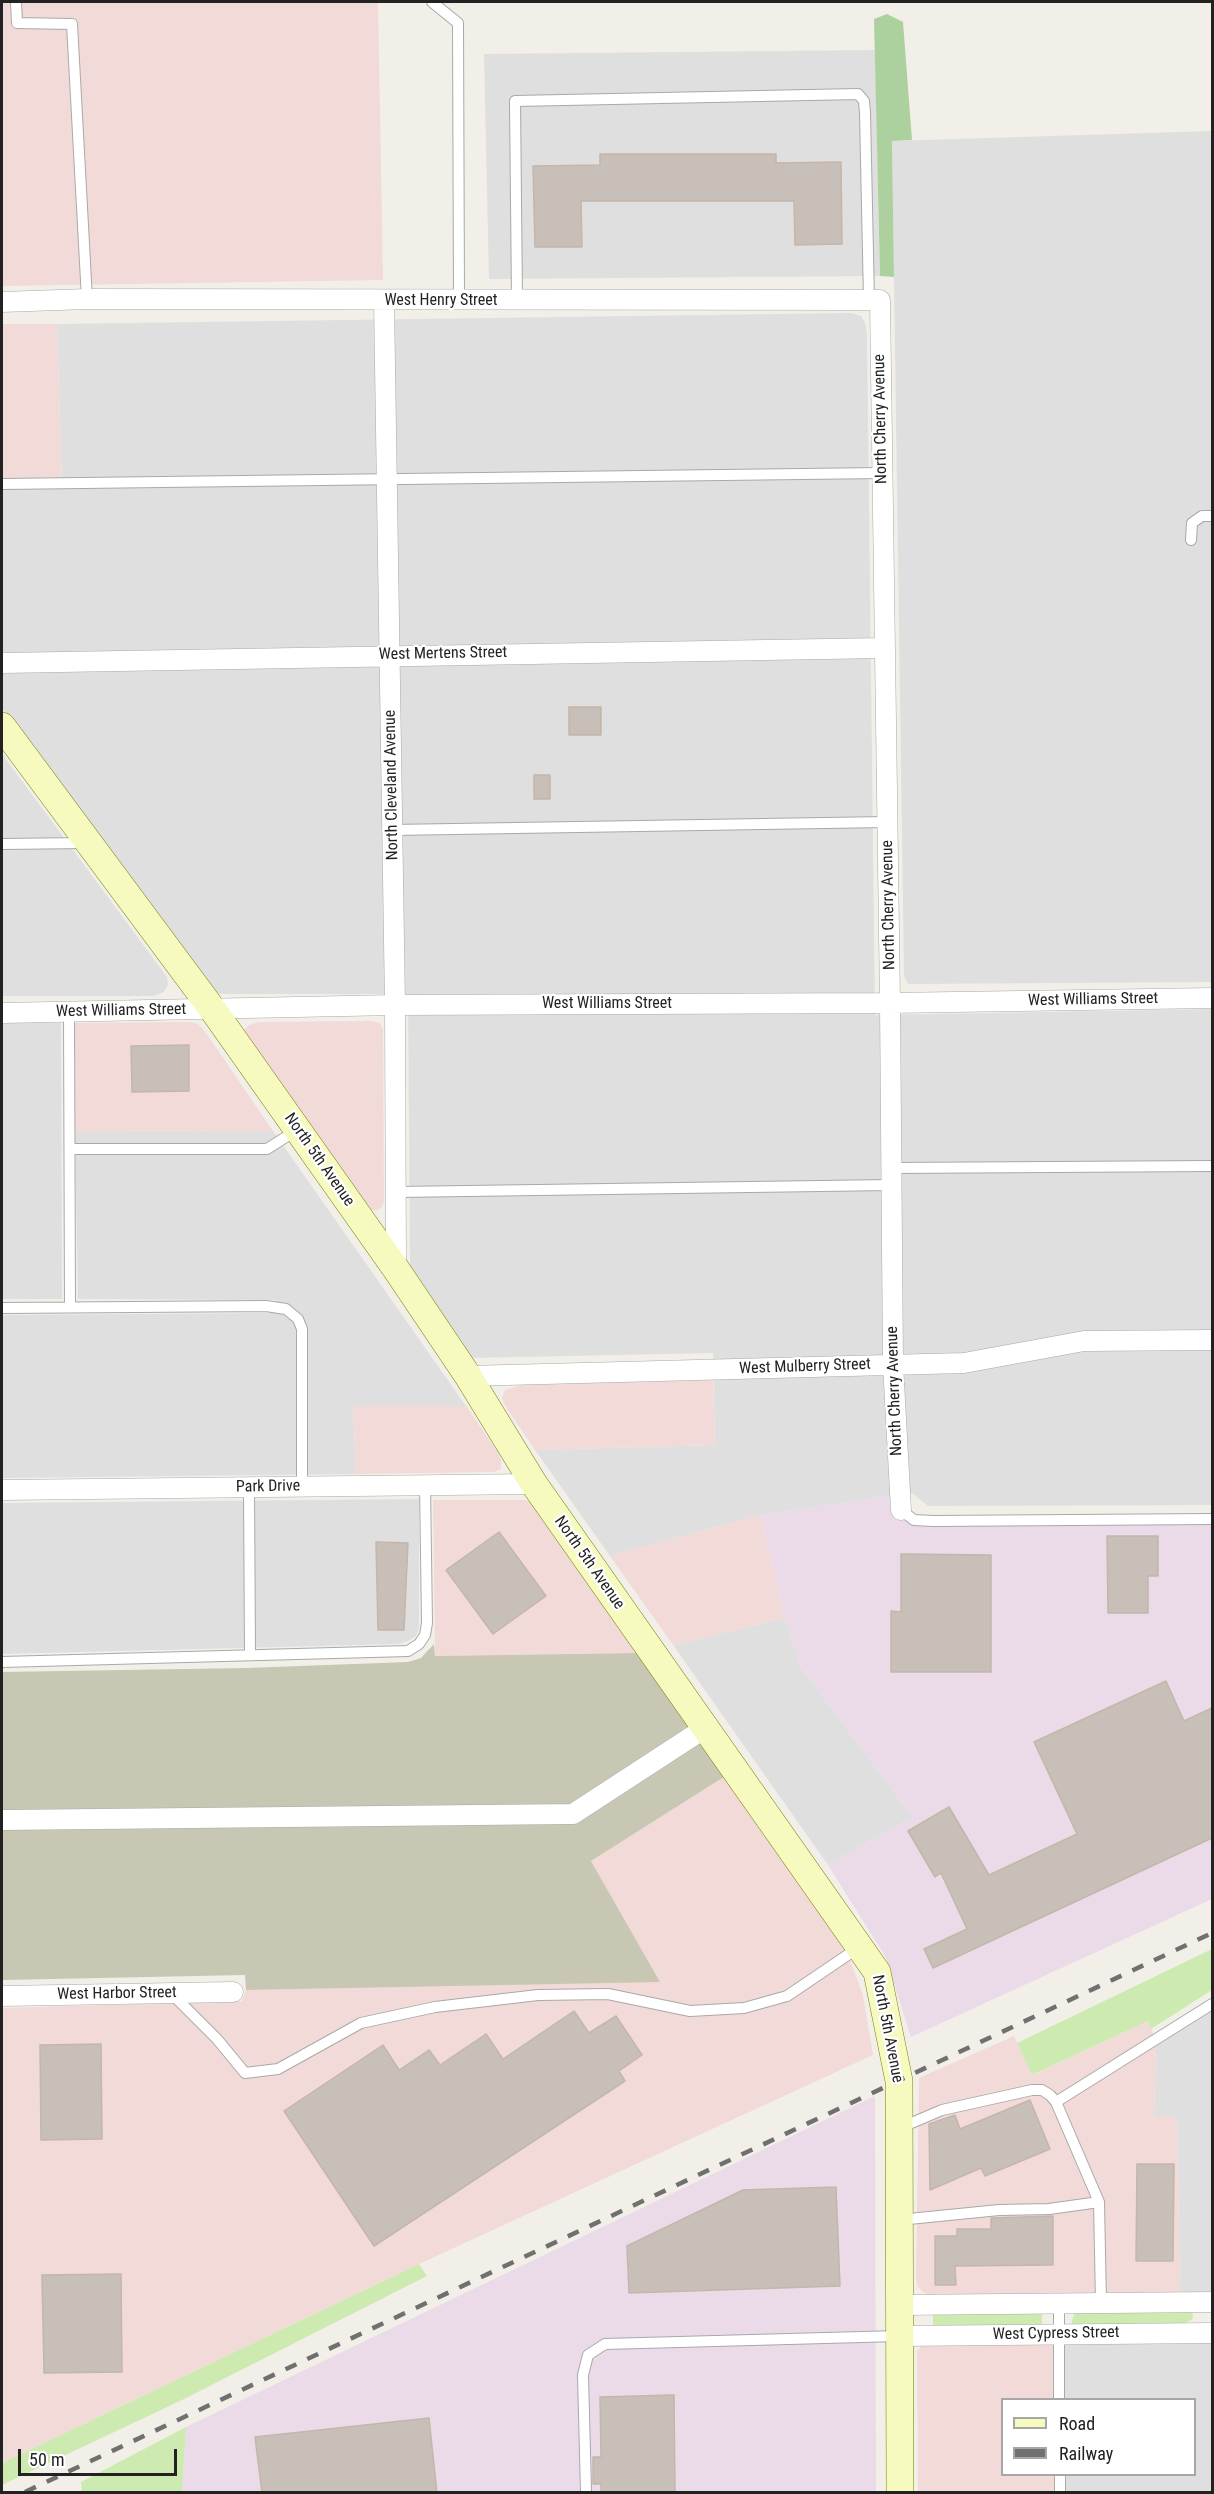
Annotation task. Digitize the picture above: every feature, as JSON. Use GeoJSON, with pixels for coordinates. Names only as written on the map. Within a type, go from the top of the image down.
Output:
{"type":"FeatureCollection","features":[{"type":"Feature","properties":{"kind":"street","name":"West Henry Street"},"geometry":{"type":"LineString","coordinates":[[2,302],[87,299],[874,300]]}},
{"type":"Feature","properties":{"kind":"street","name":"North Cherry Avenue"},"geometry":{"type":"LineString","coordinates":[[874,300],[882,473],[891,1003],[893,1364],[902,1510]]}},
{"type":"Feature","properties":{"kind":"street","name":"North Cleveland Avenue"},"geometry":{"type":"LineString","coordinates":[[384,301],[395,1005],[396,1269]]}},
{"type":"Feature","properties":{"kind":"street","name":"West Mertens Street"},"geometry":{"type":"LineString","coordinates":[[2,663],[884,648]]}},
{"type":"Feature","properties":{"kind":"street","name":"North 5th Avenue"},"geometry":{"type":"LineString","coordinates":[[2,726],[213,1010],[396,1269],[468,1376],[534,1484],[877,1972],[899,2081],[900,2493]]}},
{"type":"Feature","properties":{"kind":"street","name":"West Williams Street"},"geometry":{"type":"LineString","coordinates":[[2,1013],[395,1005],[891,1003],[1212,998]]}},
{"type":"Feature","properties":{"kind":"street","name":"West Mulberry Street"},"geometry":{"type":"LineString","coordinates":[[468,1376],[964,1363],[1084,1341],[1212,1340]]}},
{"type":"Feature","properties":{"kind":"street","name":"Park Drive"},"geometry":{"type":"LineString","coordinates":[[2,1490],[534,1484]]}},
{"type":"Feature","properties":{"kind":"street"},"geometry":{"type":"LineString","coordinates":[[2,1820],[573,1814],[705,1728]]}},
{"type":"Feature","properties":{"kind":"street","name":"West Harbor Street"},"geometry":{"type":"LineString","coordinates":[[2,1996],[233,1992]]}},
{"type":"Feature","properties":{"kind":"street","name":"West Cypress Street"},"geometry":{"type":"LineString","coordinates":[[899,2305],[1212,2302]]}},
{"type":"Feature","properties":{"kind":"street","name":"West Cypress Street"},"geometry":{"type":"LineString","coordinates":[[899,2336],[1212,2332]]}},
{"type":"Feature","properties":{"kind":"lane"},"geometry":{"type":"LineString","coordinates":[[16,2],[17,23],[72,24],[87,299]]}},
{"type":"Feature","properties":{"kind":"lane"},"geometry":{"type":"LineString","coordinates":[[432,2],[458,23],[459,300]]}},
{"type":"Feature","properties":{"kind":"lane"},"geometry":{"type":"LineString","coordinates":[[517,300],[515,101],[858,94],[864,101],[865,113],[874,300]]}},
{"type":"Feature","properties":{"kind":"lane"},"geometry":{"type":"LineString","coordinates":[[2,484],[882,473]]}},
{"type":"Feature","properties":{"kind":"lane"},"geometry":{"type":"LineString","coordinates":[[1191,540],[1192,523],[1202,516],[1212,516]]}},
{"type":"Feature","properties":{"kind":"lane"},"geometry":{"type":"LineString","coordinates":[[392,830],[887,822]]}},
{"type":"Feature","properties":{"kind":"lane"},"geometry":{"type":"LineString","coordinates":[[2,843],[88,843]]}},
{"type":"Feature","properties":{"kind":"lane"},"geometry":{"type":"LineString","coordinates":[[69,1012],[70,1307]]}},
{"type":"Feature","properties":{"kind":"lane"},"geometry":{"type":"LineString","coordinates":[[70,1149],[267,1149],[297,1130]]}},
{"type":"Feature","properties":{"kind":"lane"},"geometry":{"type":"LineString","coordinates":[[396,1192],[1212,1166]]}},
{"type":"Feature","properties":{"kind":"lane"},"geometry":{"type":"LineString","coordinates":[[2,1308],[266,1306],[286,1309],[298,1319],[302,1329],[302,1487]]}},
{"type":"Feature","properties":{"kind":"lane"},"geometry":{"type":"LineString","coordinates":[[2,1662],[408,1651],[419,1644],[425,1635],[427,1623],[425,1485]]}},
{"type":"Feature","properties":{"kind":"lane"},"geometry":{"type":"LineString","coordinates":[[249,1488],[250,1655]]}},
{"type":"Feature","properties":{"kind":"lane"},"geometry":{"type":"LineString","coordinates":[[902,1510],[914,1520],[933,1521],[1212,1519]]}},
{"type":"Feature","properties":{"kind":"lane"},"geometry":{"type":"LineString","coordinates":[[171,1993],[217,2039],[245,2073],[278,2069],[360,2023],[435,2007],[538,1995],[608,1994],[690,2011],[744,2008],[787,1996],[860,1947]]}},
{"type":"Feature","properties":{"kind":"lane"},"geometry":{"type":"LineString","coordinates":[[1056,2102],[1212,2004]]}},
{"type":"Feature","properties":{"kind":"lane"},"geometry":{"type":"LineString","coordinates":[[898,2128],[942,2110],[1032,2090],[1042,2090],[1056,2102],[1099,2202],[1101,2303]]}},
{"type":"Feature","properties":{"kind":"lane"},"geometry":{"type":"LineString","coordinates":[[899,2220],[999,2211],[1049,2210],[1099,2202]]}},
{"type":"Feature","properties":{"kind":"lane"},"geometry":{"type":"LineString","coordinates":[[1059,2303],[1059,2398]]}},
{"type":"Feature","properties":{"kind":"lane"},"geometry":{"type":"LineString","coordinates":[[586,2493],[583,2375],[588,2355],[605,2344],[899,2336]]}},
{"type":"Feature","properties":{"kind":"lane"},"geometry":{"type":"LineString","coordinates":[[1060,2476],[1060,2493]]}},
{"type":"Feature","properties":{"kind":"shaded area"},"geometry":{"type":"Polygon","coordinates":[[[2,2],[378,2],[383,280],[2,286],[2,2]]]}},
{"type":"Feature","properties":{"kind":"shaded area"},"geometry":{"type":"Polygon","coordinates":[[[875,50],[880,276],[489,279],[484,54],[875,50]]]}},
{"type":"Feature","properties":{"kind":"shaded area"},"geometry":{"type":"Polygon","coordinates":[[[1212,131],[1212,982],[908,984],[904,976],[892,141],[1212,131]]]}},
{"type":"Feature","properties":{"kind":"shaded area"},"geometry":{"type":"Polygon","coordinates":[[[851,313],[861,316],[867,334],[875,1015],[1212,1009],[1212,1505],[928,1506],[912,1493],[760,1515],[610,1556],[535,1450],[715,1445],[713,1353],[470,1358],[410,1265],[408,994],[221,994],[213,992],[2,708],[2,490],[62,488],[57,324],[851,313]]]}},
{"type":"Feature","properties":{"kind":"shaded area"},"geometry":{"type":"Polygon","coordinates":[[[2,324],[57,324],[62,489],[2,490],[2,324]]]}},
{"type":"Feature","properties":{"kind":"shaded area"},"geometry":{"type":"Polygon","coordinates":[[[2,754],[167,977],[168,985],[164,992],[154,996],[2,996],[2,754]]]}},
{"type":"Feature","properties":{"kind":"shaded area"},"geometry":{"type":"Polygon","coordinates":[[[371,1021],[380,1023],[383,1029],[384,1202],[381,1208],[375,1211],[369,1209],[245,1037],[244,1030],[249,1025],[258,1022],[371,1021]]]}},
{"type":"Feature","properties":{"kind":"shaded area"},"geometry":{"type":"Polygon","coordinates":[[[190,1022],[198,1024],[204,1030],[273,1131],[75,1132],[75,1023],[190,1022]]]}},
{"type":"Feature","properties":{"kind":"shaded area"},"geometry":{"type":"Polygon","coordinates":[[[2,1023],[61,1023],[62,1299],[2,1299],[2,1023]]]}},
{"type":"Feature","properties":{"kind":"shaded area"},"geometry":{"type":"Polygon","coordinates":[[[273,1131],[466,1406],[353,1406],[356,1474],[2,1478],[2,1315],[273,1313],[276,1300],[78,1299],[75,1132],[273,1131]]]}},
{"type":"Feature","properties":{"kind":"shaded area"},"geometry":{"type":"Polygon","coordinates":[[[713,1380],[715,1445],[535,1450],[504,1404],[502,1397],[505,1390],[524,1384],[713,1380]]]}},
{"type":"Feature","properties":{"kind":"shaded area"},"geometry":{"type":"Polygon","coordinates":[[[353,1406],[466,1406],[498,1452],[501,1469],[494,1472],[356,1474],[353,1406]]]}},
{"type":"Feature","properties":{"kind":"shaded area"},"geometry":{"type":"Polygon","coordinates":[[[891,1496],[903,1518],[1212,1522],[1212,1899],[911,2037],[885,1956],[828,1865],[913,1817],[801,1667],[785,1618],[760,1515],[891,1496]]]}},
{"type":"Feature","properties":{"kind":"shaded area"},"geometry":{"type":"Polygon","coordinates":[[[419,1499],[419,1629],[416,1636],[408,1641],[398,1644],[2,1654],[2,1503],[419,1499]]]}},
{"type":"Feature","properties":{"kind":"shaded area"},"geometry":{"type":"Polygon","coordinates":[[[433,1500],[524,1500],[534,1502],[640,1653],[435,1656],[433,1500]]]}},
{"type":"Feature","properties":{"kind":"shaded area"},"geometry":{"type":"Polygon","coordinates":[[[760,1515],[785,1618],[673,1645],[610,1556],[760,1515]]]}},
{"type":"Feature","properties":{"kind":"shaded area"},"geometry":{"type":"Polygon","coordinates":[[[785,1618],[801,1667],[913,1817],[828,1865],[673,1645],[785,1618]]]}},
{"type":"Feature","properties":{"kind":"shaded area"},"geometry":{"type":"Polygon","coordinates":[[[434,1644],[435,1656],[640,1653],[727,1775],[591,1861],[660,1982],[246,1990],[245,1975],[2,1980],[2,1672],[246,1668],[408,1662],[421,1658],[434,1644]]]}},
{"type":"Feature","properties":{"kind":"shaded area"},"geometry":{"type":"Polygon","coordinates":[[[727,1775],[834,1932],[851,1963],[863,1995],[873,2055],[419,2264],[2,2463],[2,2008],[242,2001],[246,1990],[659,1981],[591,1861],[727,1775]]]}},
{"type":"Feature","properties":{"kind":"shaded area"},"geometry":{"type":"Polygon","coordinates":[[[1212,2004],[1212,2294],[1180,2295],[1177,2118],[1154,2117],[1156,2042],[1212,2004]]]}},
{"type":"Feature","properties":{"kind":"shaded area"},"geometry":{"type":"Polygon","coordinates":[[[1148,2021],[1156,2042],[1154,2116],[1177,2117],[1180,2295],[929,2296],[922,2291],[917,2286],[916,2274],[919,2078],[1014,2036],[1033,2075],[1148,2021]]]}},
{"type":"Feature","properties":{"kind":"shaded area"},"geometry":{"type":"Polygon","coordinates":[[[875,2096],[876,2492],[182,2492],[186,2427],[875,2096]]]}},
{"type":"Feature","properties":{"kind":"shaded area"},"geometry":{"type":"Polygon","coordinates":[[[1212,2342],[1212,2492],[1067,2492],[1067,2476],[1196,2476],[1196,2398],[1065,2398],[1065,2343],[1212,2342]]]}},
{"type":"Feature","properties":{"kind":"shaded area"},"geometry":{"type":"Polygon","coordinates":[[[1065,2343],[1065,2398],[1001,2398],[1001,2476],[1067,2476],[1067,2492],[918,2492],[917,2352],[922,2345],[1065,2343]]]}},
{"type":"Feature","properties":{"kind":"green space"},"geometry":{"type":"Polygon","coordinates":[[[887,14],[903,22],[912,140],[892,141],[894,277],[880,276],[874,19],[887,14]]]}},
{"type":"Feature","properties":{"kind":"green space"},"geometry":{"type":"Polygon","coordinates":[[[1212,1949],[1212,1990],[1151,2029],[1148,2021],[1032,2075],[1017,2043],[1212,1949]]]}},
{"type":"Feature","properties":{"kind":"green space"},"geometry":{"type":"Polygon","coordinates":[[[419,2264],[427,2276],[182,2400],[2,2485],[2,2463],[419,2264]]]}},
{"type":"Feature","properties":{"kind":"green space"},"geometry":{"type":"Polygon","coordinates":[[[1042,2312],[1042,2326],[933,2327],[933,2313],[1042,2312]]]}},
{"type":"Feature","properties":{"kind":"green space"},"geometry":{"type":"Polygon","coordinates":[[[1080,2312],[1191,2312],[1193,2315],[1192,2320],[1185,2323],[1071,2325],[1074,2314],[1080,2312]]]}},
{"type":"Feature","properties":{"kind":"green space"},"geometry":{"type":"Polygon","coordinates":[[[186,2427],[182,2492],[82,2492],[81,2482],[186,2427]]]}},
{"type":"Feature","properties":{"kind":"building"},"geometry":{"type":"Polygon","coordinates":[[[600,154],[776,154],[776,163],[841,162],[842,244],[795,245],[794,201],[581,201],[582,247],[535,247],[533,166],[600,165],[600,154]]]}},
{"type":"Feature","properties":{"kind":"building"},"geometry":{"type":"Polygon","coordinates":[[[569,707],[601,707],[601,735],[569,735],[569,707]]]}},
{"type":"Feature","properties":{"kind":"building"},"geometry":{"type":"Polygon","coordinates":[[[534,775],[550,775],[550,799],[534,799],[534,775]]]}},
{"type":"Feature","properties":{"kind":"building"},"geometry":{"type":"Polygon","coordinates":[[[189,1045],[189,1091],[132,1092],[131,1046],[189,1045]]]}},
{"type":"Feature","properties":{"kind":"building"},"geometry":{"type":"Polygon","coordinates":[[[499,1532],[546,1596],[493,1634],[446,1570],[499,1532]]]}},
{"type":"Feature","properties":{"kind":"building"},"geometry":{"type":"Polygon","coordinates":[[[1107,1536],[1158,1536],[1158,1576],[1148,1576],[1148,1613],[1108,1613],[1107,1536]]]}},
{"type":"Feature","properties":{"kind":"building"},"geometry":{"type":"Polygon","coordinates":[[[376,1542],[408,1543],[404,1630],[378,1630],[376,1542]]]}},
{"type":"Feature","properties":{"kind":"building"},"geometry":{"type":"Polygon","coordinates":[[[901,1554],[991,1555],[991,1672],[891,1672],[891,1611],[901,1612],[901,1554]]]}},
{"type":"Feature","properties":{"kind":"building"},"geometry":{"type":"Polygon","coordinates":[[[1166,1681],[1184,1721],[1212,1708],[1212,1838],[933,1968],[924,1949],[967,1929],[941,1873],[935,1877],[908,1831],[949,1807],[989,1875],[1077,1834],[1034,1742],[1166,1681]]]}},
{"type":"Feature","properties":{"kind":"building"},"geometry":{"type":"Polygon","coordinates":[[[574,2011],[589,2033],[616,2016],[642,2055],[619,2071],[625,2081],[374,2246],[284,2111],[383,2045],[399,2070],[429,2050],[440,2065],[486,2034],[503,2059],[574,2011]]]}},
{"type":"Feature","properties":{"kind":"building"},"geometry":{"type":"Polygon","coordinates":[[[101,2044],[102,2139],[41,2140],[40,2045],[101,2044]]]}},
{"type":"Feature","properties":{"kind":"building"},"geometry":{"type":"Polygon","coordinates":[[[1030,2100],[1050,2149],[985,2176],[981,2168],[930,2190],[929,2124],[955,2115],[960,2129],[1030,2100]]]}},
{"type":"Feature","properties":{"kind":"building"},"geometry":{"type":"Polygon","coordinates":[[[1137,2164],[1174,2164],[1173,2261],[1136,2261],[1137,2164]]]}},
{"type":"Feature","properties":{"kind":"building"},"geometry":{"type":"Polygon","coordinates":[[[836,2187],[840,2286],[629,2293],[627,2246],[743,2190],[836,2187]]]}},
{"type":"Feature","properties":{"kind":"building"},"geometry":{"type":"Polygon","coordinates":[[[1053,2216],[1053,2265],[955,2266],[956,2285],[935,2285],[935,2236],[957,2236],[957,2229],[991,2229],[991,2218],[1053,2216]]]}},
{"type":"Feature","properties":{"kind":"building"},"geometry":{"type":"Polygon","coordinates":[[[121,2274],[122,2372],[44,2373],[42,2275],[121,2274]]]}},
{"type":"Feature","properties":{"kind":"building"},"geometry":{"type":"Polygon","coordinates":[[[674,2395],[675,2493],[601,2493],[601,2484],[593,2484],[593,2457],[601,2457],[600,2397],[674,2395]]]}},
{"type":"Feature","properties":{"kind":"building"},"geometry":{"type":"Polygon","coordinates":[[[429,2418],[437,2493],[262,2493],[255,2437],[429,2418]]]}},
{"type":"Feature","properties":{"kind":"railway"},"geometry":{"type":"LineString","coordinates":[[25,2492],[1212,1933]]}}]}
